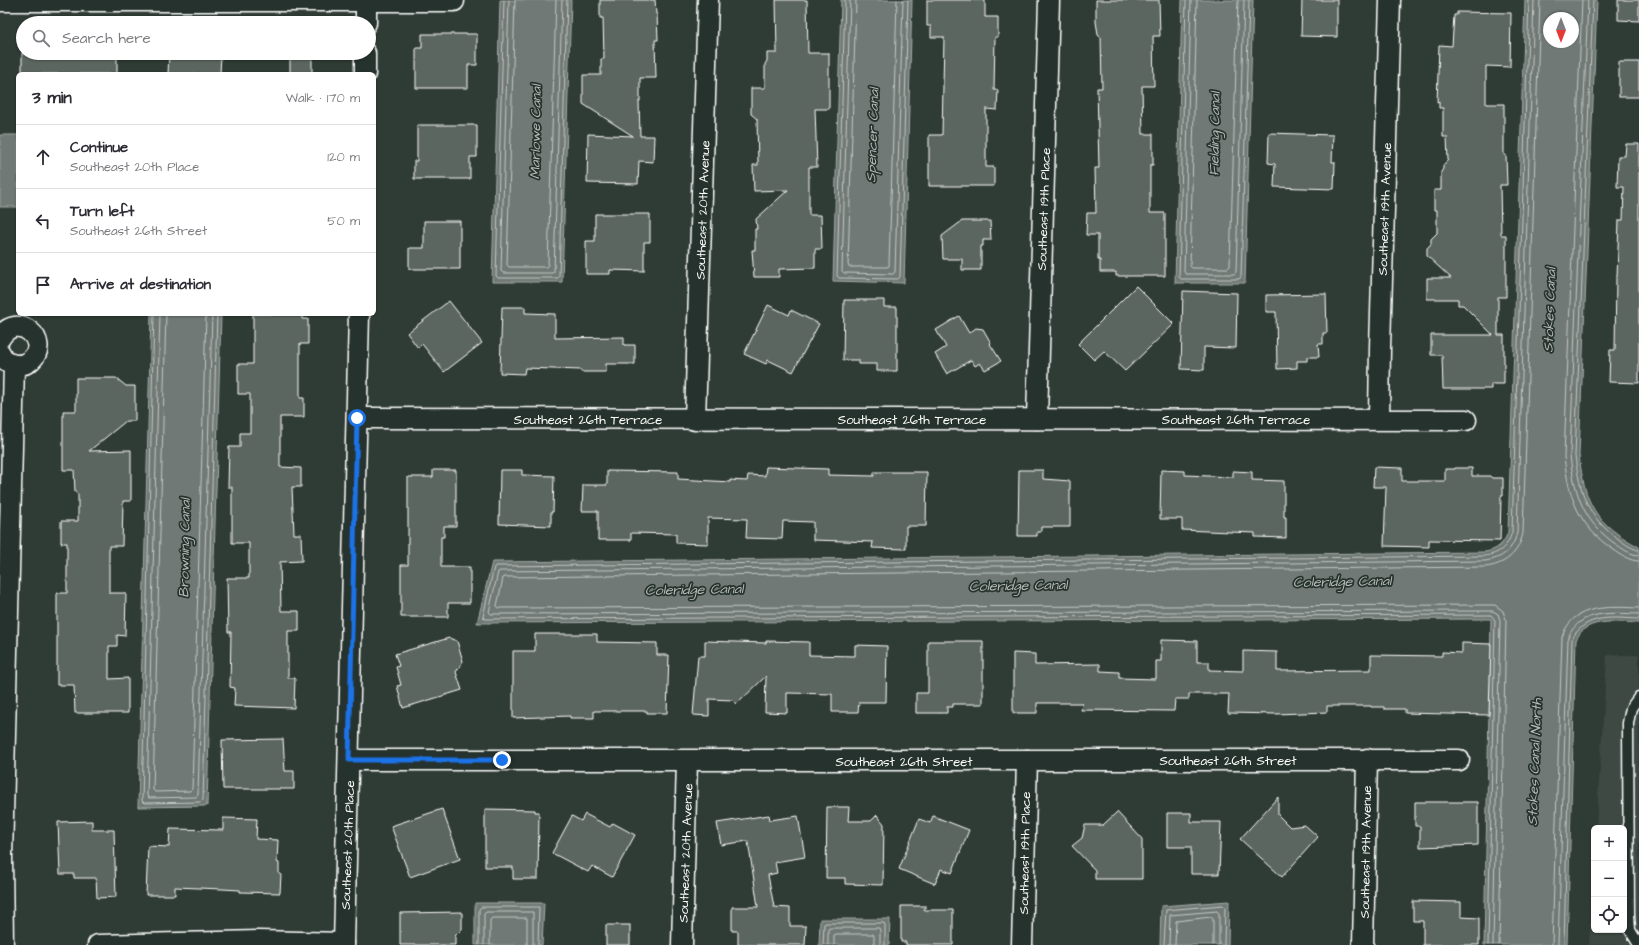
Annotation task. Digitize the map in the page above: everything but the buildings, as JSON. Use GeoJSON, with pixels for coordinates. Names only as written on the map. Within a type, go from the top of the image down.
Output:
{"type":"FeatureCollection","features":[{"type":"Feature","properties":{"kind":"street"},"geometry":{"type":"LineString","coordinates":[[0,0],[454,1]]}},
{"type":"Feature","properties":{"kind":"street","name":"Southeast 20th Avenue"},"geometry":{"type":"LineString","coordinates":[[695,420],[708,0]]}},
{"type":"Feature","properties":{"kind":"street","name":"Southeast 19th Place"},"geometry":{"type":"LineString","coordinates":[[1038,419],[1049,0]]}},
{"type":"Feature","properties":{"kind":"street","name":"Southeast 19th Avenue"},"geometry":{"type":"LineString","coordinates":[[1379,419],[1390,0]]}},
{"type":"Feature","properties":{"kind":"street"},"geometry":{"type":"LineString","coordinates":[[366,2],[366,16]]}},
{"type":"Feature","properties":{"kind":"street"},"geometry":{"type":"LineString","coordinates":[[364,72],[365,60]]}},
{"type":"Feature","properties":{"kind":"street","name":"Southeast 20th Place"},"geometry":{"type":"LineString","coordinates":[[344,944],[359,316]]}},
{"type":"Feature","properties":{"kind":"street"},"geometry":{"type":"LineString","coordinates":[[0,338],[9,328],[16,326],[23,327],[35,336],[37,345],[33,358],[22,365],[7,359],[2,858],[3,945]]}},
{"type":"Feature","properties":{"kind":"street","name":"Southeast 26th Terrace"},"geometry":{"type":"LineString","coordinates":[[357,418],[695,420],[1466,420]]}},
{"type":"Feature","properties":{"kind":"street","name":"Southeast 19th Avenue"},"geometry":{"type":"LineString","coordinates":[[1362,945],[1367,759]]}},
{"type":"Feature","properties":{"kind":"street","name":"Southeast 26th Street"},"geometry":{"type":"LineString","coordinates":[[349,760],[1458,760]]}},
{"type":"Feature","properties":{"kind":"street","name":"Southeast 19th Place"},"geometry":{"type":"LineString","coordinates":[[1022,945],[1027,760]]}},
{"type":"Feature","properties":{"kind":"street","name":"Southeast 20th Avenue"},"geometry":{"type":"LineString","coordinates":[[682,945],[687,761]]}},
{"type":"Feature","properties":{"kind":"street"},"geometry":{"type":"LineString","coordinates":[[98,945],[258,941],[344,944]]}},
{"type":"Feature","properties":{"kind":"lane"},"geometry":{"type":"LineString","coordinates":[[1639,697],[1631,708],[1628,723],[1629,914],[1630,930],[1639,945]]}},
{"type":"Feature","properties":{"kind":"shaded area"},"geometry":{"type":"Polygon","coordinates":[[[1607,655],[1639,655],[1639,945],[1589,945],[1591,914],[1591,933],[1627,933],[1627,825],[1596,825],[1607,655]]]}},
{"type":"Feature","properties":{"kind":"water","name":"Marlowe Canal"},"geometry":{"type":"Polygon","coordinates":[[[500,0],[571,0],[562,282],[492,282],[500,0]]]}},
{"type":"Feature","properties":{"kind":"water","name":"Spencer Canal"},"geometry":{"type":"Polygon","coordinates":[[[841,0],[912,0],[904,283],[833,281],[841,0]]]}},
{"type":"Feature","properties":{"kind":"water","name":"Fielding Canal"},"geometry":{"type":"Polygon","coordinates":[[[1182,0],[1253,0],[1245,283],[1175,283],[1182,0]]]}},
{"type":"Feature","properties":{"kind":"water"},"geometry":{"type":"Polygon","coordinates":[[[1525,0],[1597,0],[1579,455],[1585,487],[1589,500],[1595,511],[1602,521],[1612,530],[1639,547],[1639,623],[1610,622],[1596,624],[1589,626],[1582,631],[1576,640],[1567,945],[1484,945],[1491,619],[477,623],[492,562],[1485,552],[1500,546],[1508,532],[1525,0]]]}},
{"type":"Feature","properties":{"kind":"water"},"geometry":{"type":"Polygon","coordinates":[[[0,135],[16,135],[16,207],[0,207],[0,135]]]}},
{"type":"Feature","properties":{"kind":"water","name":"Browning Canal"},"geometry":{"type":"Polygon","coordinates":[[[151,316],[221,316],[207,806],[138,807],[151,316]]]}},
{"type":"Feature","properties":{"kind":"water"},"geometry":{"type":"Polygon","coordinates":[[[1229,901],[1228,945],[1160,945],[1161,906],[1229,901]]]}},
{"type":"Feature","properties":{"kind":"water"},"geometry":{"type":"Polygon","coordinates":[[[475,903],[544,903],[542,945],[475,945],[475,903]]]}},
{"type":"Feature","properties":{"kind":"water"},"geometry":{"type":"Polygon","coordinates":[[[820,919],[890,919],[889,945],[819,945],[820,919]]]}},
{"type":"Feature","properties":{"kind":"route"},"geometry":{"type":"LineString","coordinates":[[357,418],[349,760],[502,760]]}},
{"type":"Feature","properties":{"kind":"water label","name":"Stokes Canal"},"geometry":{"type":"Point","coordinates":[1549,310]}},
{"type":"Feature","properties":{"kind":"water label","name":"Coleridge Canal"},"geometry":{"type":"Point","coordinates":[1342,581]}},
{"type":"Feature","properties":{"kind":"water label","name":"Coleridge Canal"},"geometry":{"type":"Point","coordinates":[1018,585]}},
{"type":"Feature","properties":{"kind":"water label","name":"Coleridge Canal"},"geometry":{"type":"Point","coordinates":[694,589]}},
{"type":"Feature","properties":{"kind":"water label","name":"Stokes Canal North"},"geometry":{"type":"Point","coordinates":[1534,762]}}]}
